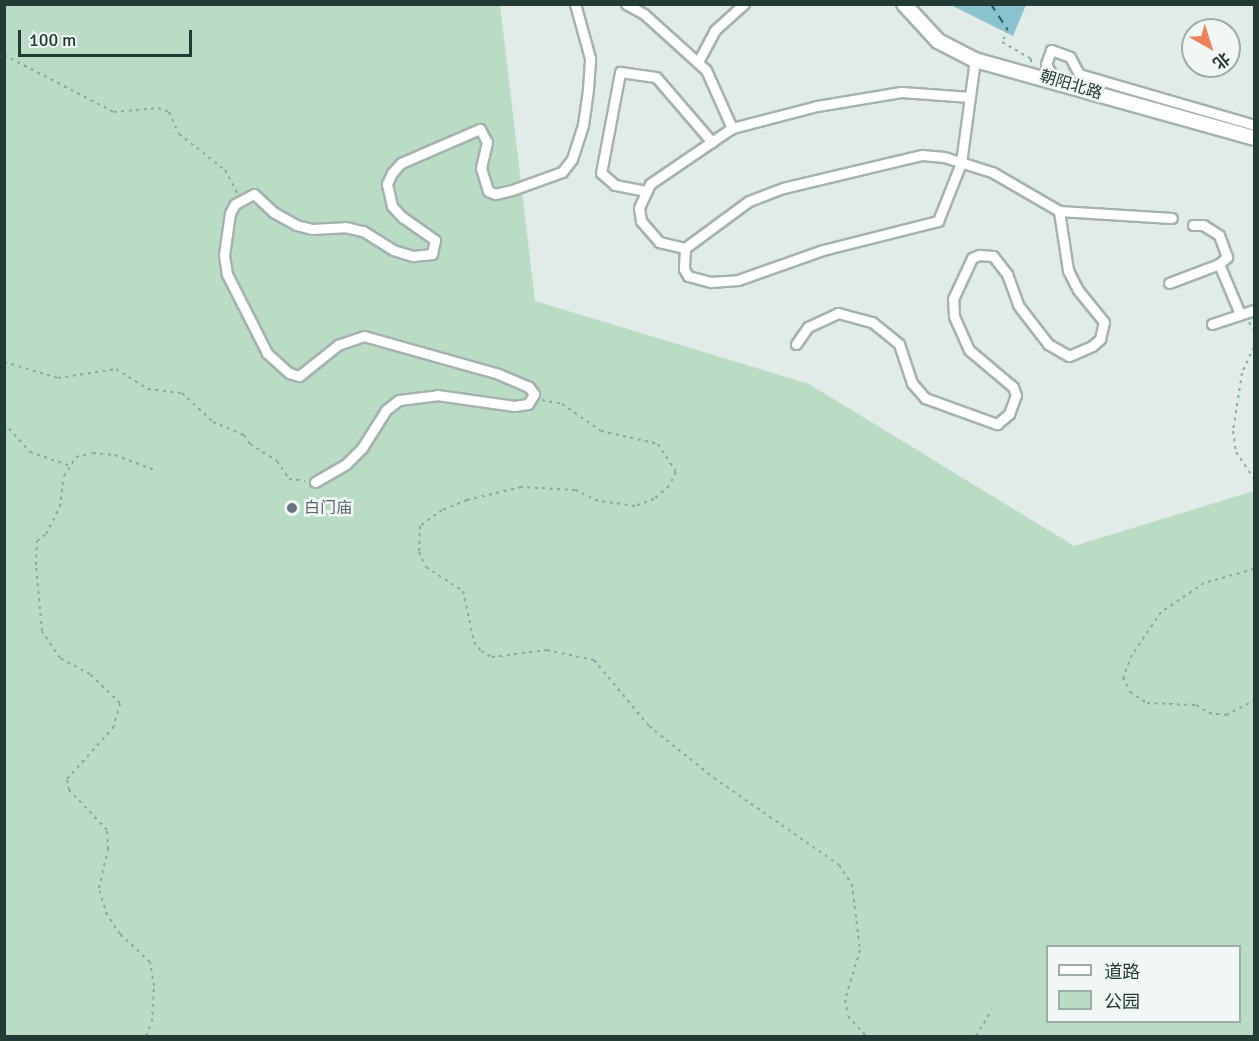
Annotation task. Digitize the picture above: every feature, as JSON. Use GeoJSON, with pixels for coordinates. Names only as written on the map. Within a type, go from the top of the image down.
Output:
{"type":"FeatureCollection","features":[{"type":"Feature","properties":{"kind":"main road","name":"朝阳北路"},"geometry":{"type":"LineString","coordinates":[[904,4],[938,41],[975,60],[1030,73],[1254,138]]}},
{"type":"Feature","properties":{"kind":"street"},"geometry":{"type":"LineString","coordinates":[[315,482],[346,464],[386,410],[399,400],[437,395],[514,406],[534,399],[529,387],[499,374],[364,336],[338,345],[299,376],[278,367],[250,324],[227,274],[227,226],[230,213],[239,201],[254,194],[273,212],[296,225],[312,229],[345,227],[363,231],[393,250],[413,256],[432,254],[435,240],[403,218],[392,206],[387,184],[392,173],[401,163],[480,129],[487,142],[481,168],[488,191],[495,194],[512,190],[562,172],[572,159],[583,125],[588,89],[590,58],[575,4]]}},
{"type":"Feature","properties":{"kind":"street"},"geometry":{"type":"LineString","coordinates":[[626,4],[644,14],[698,62],[716,87],[732,128]]}},
{"type":"Feature","properties":{"kind":"street"},"geometry":{"type":"LineString","coordinates":[[698,62],[715,30],[744,4]]}},
{"type":"Feature","properties":{"kind":"street"},"geometry":{"type":"LineString","coordinates":[[1055,81],[1046,64],[1051,50],[1070,57],[1080,74],[1254,125]]}},
{"type":"Feature","properties":{"kind":"street"},"geometry":{"type":"LineString","coordinates":[[685,248],[684,269],[688,276],[711,282],[738,280],[823,250],[938,221],[961,163],[975,60]]}},
{"type":"Feature","properties":{"kind":"street"},"geometry":{"type":"LineString","coordinates":[[646,190],[615,185],[602,173],[616,76],[620,72],[656,77],[712,142]]}},
{"type":"Feature","properties":{"kind":"street"},"geometry":{"type":"LineString","coordinates":[[685,248],[660,242],[645,228],[638,214],[646,190],[732,128],[817,106],[901,92],[970,97]]}},
{"type":"Feature","properties":{"kind":"street"},"geometry":{"type":"LineString","coordinates":[[685,248],[739,207],[783,188],[922,155],[961,163],[1002,177],[1059,211],[1172,218]]}},
{"type":"Feature","properties":{"kind":"street"},"geometry":{"type":"LineString","coordinates":[[796,344],[808,327],[838,313],[872,322],[899,344],[912,383],[925,398],[996,424],[1009,414],[1016,395],[1013,387],[969,350],[954,316],[953,299],[972,258],[979,255],[993,256],[1007,274],[1018,305],[1048,344],[1069,356],[1092,346],[1100,339],[1104,322],[1078,290],[1068,270],[1059,211]]}},
{"type":"Feature","properties":{"kind":"street"},"geometry":{"type":"LineString","coordinates":[[1168,283],[1219,264],[1227,257],[1219,235],[1203,225],[1193,225]]}},
{"type":"Feature","properties":{"kind":"street"},"geometry":{"type":"LineString","coordinates":[[1219,264],[1240,314]]}},
{"type":"Feature","properties":{"kind":"street"},"geometry":{"type":"LineString","coordinates":[[1212,324],[1254,310]]}},
{"type":"Feature","properties":{"kind":"path"},"geometry":{"type":"LineString","coordinates":[[1008,30],[1002,42],[1031,60],[1030,73]]}},
{"type":"Feature","properties":{"kind":"path"},"geometry":{"type":"LineString","coordinates":[[4,55],[114,112],[158,108],[169,112],[178,134],[225,170],[234,183],[239,201]]}},
{"type":"Feature","properties":{"kind":"path"},"geometry":{"type":"LineString","coordinates":[[1254,347],[1242,373],[1233,431],[1236,452],[1254,479]]}},
{"type":"Feature","properties":{"kind":"path"},"geometry":{"type":"LineString","coordinates":[[4,362],[58,378],[116,369],[148,389],[182,393],[213,422],[244,435],[250,444],[277,461],[289,479],[315,482]]}},
{"type":"Feature","properties":{"kind":"path"},"geometry":{"type":"LineString","coordinates":[[534,399],[562,404],[601,431],[657,444],[676,472],[669,486],[654,499],[634,506],[598,501],[574,490],[521,487],[466,500],[420,526],[420,552],[426,567],[464,591],[474,642],[482,651],[492,657],[547,650],[594,660],[649,726],[714,778],[839,865],[852,884],[860,950],[845,1000],[848,1016],[866,1036]]}},
{"type":"Feature","properties":{"kind":"path"},"geometry":{"type":"LineString","coordinates":[[4,423],[30,452],[68,465]]}},
{"type":"Feature","properties":{"kind":"path"},"geometry":{"type":"LineString","coordinates":[[146,1036],[153,995],[150,962],[120,934],[107,915],[99,888],[108,849],[107,830],[69,790],[67,779],[113,728],[120,703],[90,674],[60,658],[39,624],[37,541],[46,534],[60,507],[68,465],[76,457],[93,453],[130,458],[157,471]]}},
{"type":"Feature","properties":{"kind":"path"},"geometry":{"type":"LineString","coordinates":[[1254,569],[1204,583],[1161,612],[1132,655],[1123,677],[1130,692],[1147,703],[1196,705],[1209,713],[1226,715],[1254,701]]}},
{"type":"Feature","properties":{"kind":"path"},"geometry":{"type":"LineString","coordinates":[[976,1036],[992,1009]]}},
{"type":"Feature","properties":{"kind":"green space"},"geometry":{"type":"Polygon","coordinates":[[[5,5],[500,5],[535,301],[809,384],[1074,546],[1254,491],[1254,1036],[5,1036],[5,5]]]}},
{"type":"Feature","properties":{"kind":"water"},"geometry":{"type":"Polygon","coordinates":[[[951,5],[1026,5],[1013,36],[951,5]]]}},
{"type":"Feature","properties":{"kind":"ferry route"},"geometry":{"type":"LineString","coordinates":[[991,4],[1008,30]]}},
{"type":"Feature","properties":{"kind":"place","name":"白门庙"},"geometry":{"type":"Point","coordinates":[292,508]}}]}
